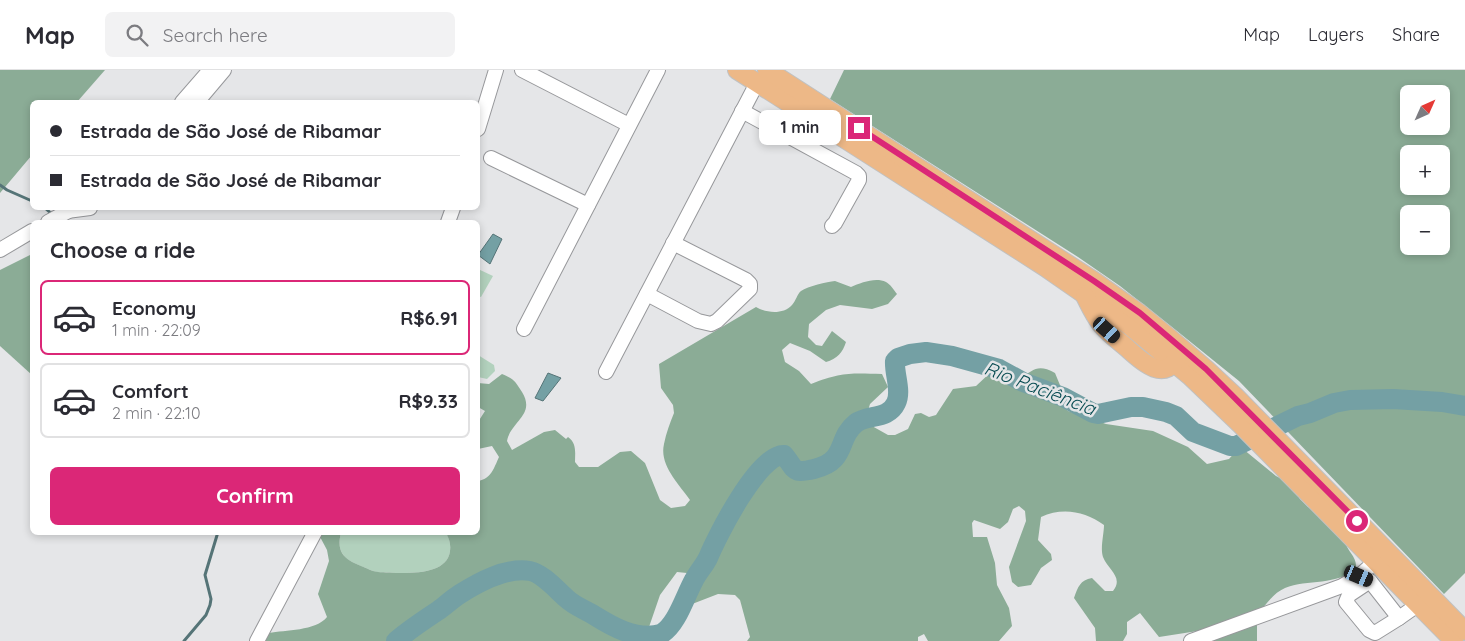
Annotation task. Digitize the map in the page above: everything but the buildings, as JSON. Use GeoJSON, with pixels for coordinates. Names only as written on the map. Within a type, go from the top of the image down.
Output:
{"type":"FeatureCollection","features":[{"type":"Feature","properties":{"kind":"main road"},"geometry":{"type":"LineString","coordinates":[[737,70],[769,74],[1094,281],[1140,313],[1177,355],[1245,418],[1462,632]]}},
{"type":"Feature","properties":{"kind":"main road"},"geometry":{"type":"LineString","coordinates":[[769,74],[1084,294],[1100,323],[1144,364],[1160,369],[1177,355]]}},
{"type":"Feature","properties":{"kind":"main road"},"geometry":{"type":"LineString","coordinates":[[1273,446],[1376,561],[1419,604],[1462,632]]}},
{"type":"Feature","properties":{"kind":"street"},"geometry":{"type":"LineString","coordinates":[[197,96],[210,70]]}},
{"type":"Feature","properties":{"kind":"street"},"geometry":{"type":"LineString","coordinates":[[197,96],[224,70]]}},
{"type":"Feature","properties":{"kind":"street"},"geometry":{"type":"LineString","coordinates":[[480,122],[496,70]]}},
{"type":"Feature","properties":{"kind":"street"},"geometry":{"type":"LineString","coordinates":[[522,70],[629,125]]}},
{"type":"Feature","properties":{"kind":"street"},"geometry":{"type":"LineString","coordinates":[[524,329],[658,70]]}},
{"type":"Feature","properties":{"kind":"street"},"geometry":{"type":"LineString","coordinates":[[606,372],[742,111],[769,74]]}},
{"type":"Feature","properties":{"kind":"street"},"geometry":{"type":"LineString","coordinates":[[742,111],[859,176],[859,180],[832,226]]}},
{"type":"Feature","properties":{"kind":"street"},"geometry":{"type":"LineString","coordinates":[[491,158],[588,205]]}},
{"type":"Feature","properties":{"kind":"street"},"geometry":{"type":"LineString","coordinates":[[51,220],[68,210]]}},
{"type":"Feature","properties":{"kind":"street"},"geometry":{"type":"LineString","coordinates":[[0,250],[30,232]]}},
{"type":"Feature","properties":{"kind":"street"},"geometry":{"type":"LineString","coordinates":[[647,294],[705,324],[711,324],[717,321],[750,288],[750,284],[746,280],[673,243]]}},
{"type":"Feature","properties":{"kind":"street"},"geometry":{"type":"LineString","coordinates":[[257,641],[313,535]]}},
{"type":"Feature","properties":{"kind":"street"},"geometry":{"type":"LineString","coordinates":[[1376,561],[1365,578],[1349,595],[1346,602],[1369,630],[1375,633],[1419,604]]}},
{"type":"Feature","properties":{"kind":"street"},"geometry":{"type":"LineString","coordinates":[[1365,578],[1399,618]]}},
{"type":"Feature","properties":{"kind":"street"},"geometry":{"type":"LineString","coordinates":[[1191,641],[1365,578]]}},
{"type":"Feature","properties":{"kind":"green space"},"geometry":{"type":"Polygon","coordinates":[[[0,70],[105,70],[79,100],[30,100],[30,157],[0,193],[0,70]]]}},
{"type":"Feature","properties":{"kind":"green space"},"geometry":{"type":"Polygon","coordinates":[[[844,70],[1465,70],[1465,573],[1444,594],[1239,381],[1120,286],[1078,257],[830,99],[844,70]]]}},
{"type":"Feature","properties":{"kind":"green space"},"geometry":{"type":"Polygon","coordinates":[[[30,255],[30,373],[0,346],[0,270],[30,255]]]}},
{"type":"Feature","properties":{"kind":"green space"},"geometry":{"type":"Polygon","coordinates":[[[480,270],[493,276],[480,297],[480,270]]]}},
{"type":"Feature","properties":{"kind":"green space"},"geometry":{"type":"Polygon","coordinates":[[[877,280],[889,284],[897,294],[888,304],[872,309],[840,305],[826,310],[809,324],[808,337],[816,345],[822,346],[832,331],[846,342],[841,352],[833,359],[826,362],[810,351],[790,343],[782,350],[785,362],[799,371],[811,384],[830,377],[846,374],[882,374],[888,387],[870,404],[866,417],[872,426],[888,435],[895,435],[908,429],[915,414],[921,413],[929,417],[936,415],[953,389],[976,386],[991,372],[1003,372],[1019,380],[1036,369],[1049,370],[1055,373],[1062,390],[1058,403],[1068,411],[1106,424],[1153,431],[1188,447],[1207,464],[1229,459],[1238,449],[1243,449],[1276,476],[1292,484],[1300,499],[1308,507],[1315,510],[1345,541],[1355,560],[1356,568],[1349,574],[1331,580],[1294,585],[1277,593],[1257,615],[1257,641],[1212,641],[1204,630],[1159,637],[1140,613],[1127,622],[1127,634],[1123,641],[1096,641],[1095,628],[1074,598],[1080,585],[1088,579],[1092,578],[1105,591],[1113,591],[1116,586],[1116,578],[1105,562],[1102,553],[1104,525],[1089,516],[1073,512],[1057,512],[1041,517],[1038,540],[1051,554],[1052,560],[1041,568],[1031,585],[1018,587],[1012,582],[1009,567],[1026,521],[1025,511],[1019,506],[1013,509],[1008,522],[1000,529],[974,520],[972,523],[973,537],[987,537],[995,563],[997,585],[1009,608],[1012,626],[999,641],[928,641],[924,634],[918,637],[918,641],[747,641],[750,637],[740,600],[735,595],[718,594],[687,606],[687,573],[677,572],[660,595],[649,627],[637,636],[635,641],[255,641],[269,633],[316,625],[327,617],[318,594],[329,561],[327,550],[319,535],[341,535],[340,549],[343,554],[352,562],[373,571],[409,573],[431,570],[447,560],[450,546],[447,535],[480,535],[480,480],[486,478],[494,469],[499,457],[492,446],[480,449],[480,419],[485,411],[480,408],[480,383],[489,384],[502,374],[516,383],[526,400],[524,412],[509,434],[507,441],[512,450],[544,432],[555,430],[573,442],[575,462],[579,467],[598,467],[620,452],[631,451],[645,463],[660,500],[671,508],[685,506],[690,500],[671,474],[664,459],[665,440],[674,413],[673,405],[661,388],[659,364],[756,307],[769,312],[779,312],[788,308],[795,302],[800,292],[818,284],[835,281],[851,287],[877,280]]]}},
{"type":"Feature","properties":{"kind":"green space"},"geometry":{"type":"Polygon","coordinates":[[[480,356],[494,365],[495,371],[487,379],[480,377],[480,356]]]}},
{"type":"Feature","properties":{"kind":"green space"},"geometry":{"type":"Polygon","coordinates":[[[341,535],[447,535],[450,551],[447,560],[431,570],[409,573],[377,572],[352,562],[347,558],[340,549],[341,535]]]}},
{"type":"Feature","properties":{"kind":"water"},"geometry":{"type":"Polygon","coordinates":[[[493,234],[502,239],[490,264],[480,256],[480,252],[493,234]]]}},
{"type":"Feature","properties":{"kind":"water"},"geometry":{"type":"Polygon","coordinates":[[[548,373],[561,378],[543,401],[535,398],[548,373]]]}},
{"type":"Feature","properties":{"kind":"waterway"},"geometry":{"type":"LineString","coordinates":[[0,185],[30,200]]}},
{"type":"Feature","properties":{"kind":"waterway"},"geometry":{"type":"LineString","coordinates":[[47,210],[54,216]]}},
{"type":"Feature","properties":{"kind":"waterway","name":"Rio Paciência"},"geometry":{"type":"LineString","coordinates":[[396,641],[457,596],[476,585],[502,573],[521,570],[535,572],[572,603],[624,631],[642,636],[661,634],[672,624],[729,515],[751,481],[763,467],[774,458],[784,455],[798,471],[814,469],[832,461],[850,429],[856,423],[888,412],[896,403],[898,388],[895,361],[910,354],[926,352],[952,356],[999,369],[1023,382],[1063,397],[1093,413],[1098,414],[1131,407],[1143,407],[1166,412],[1176,416],[1193,432],[1230,446],[1236,446],[1298,416],[1334,403],[1350,400],[1393,399],[1442,402],[1465,406]]}},
{"type":"Feature","properties":{"kind":"waterway"},"geometry":{"type":"LineString","coordinates":[[184,641],[206,615],[210,605],[211,599],[205,575],[217,535]]}},
{"type":"Feature","properties":{"kind":"route"},"geometry":{"type":"LineString","coordinates":[[859,128],[1140,313],[1235,396],[1357,521]]}}]}
